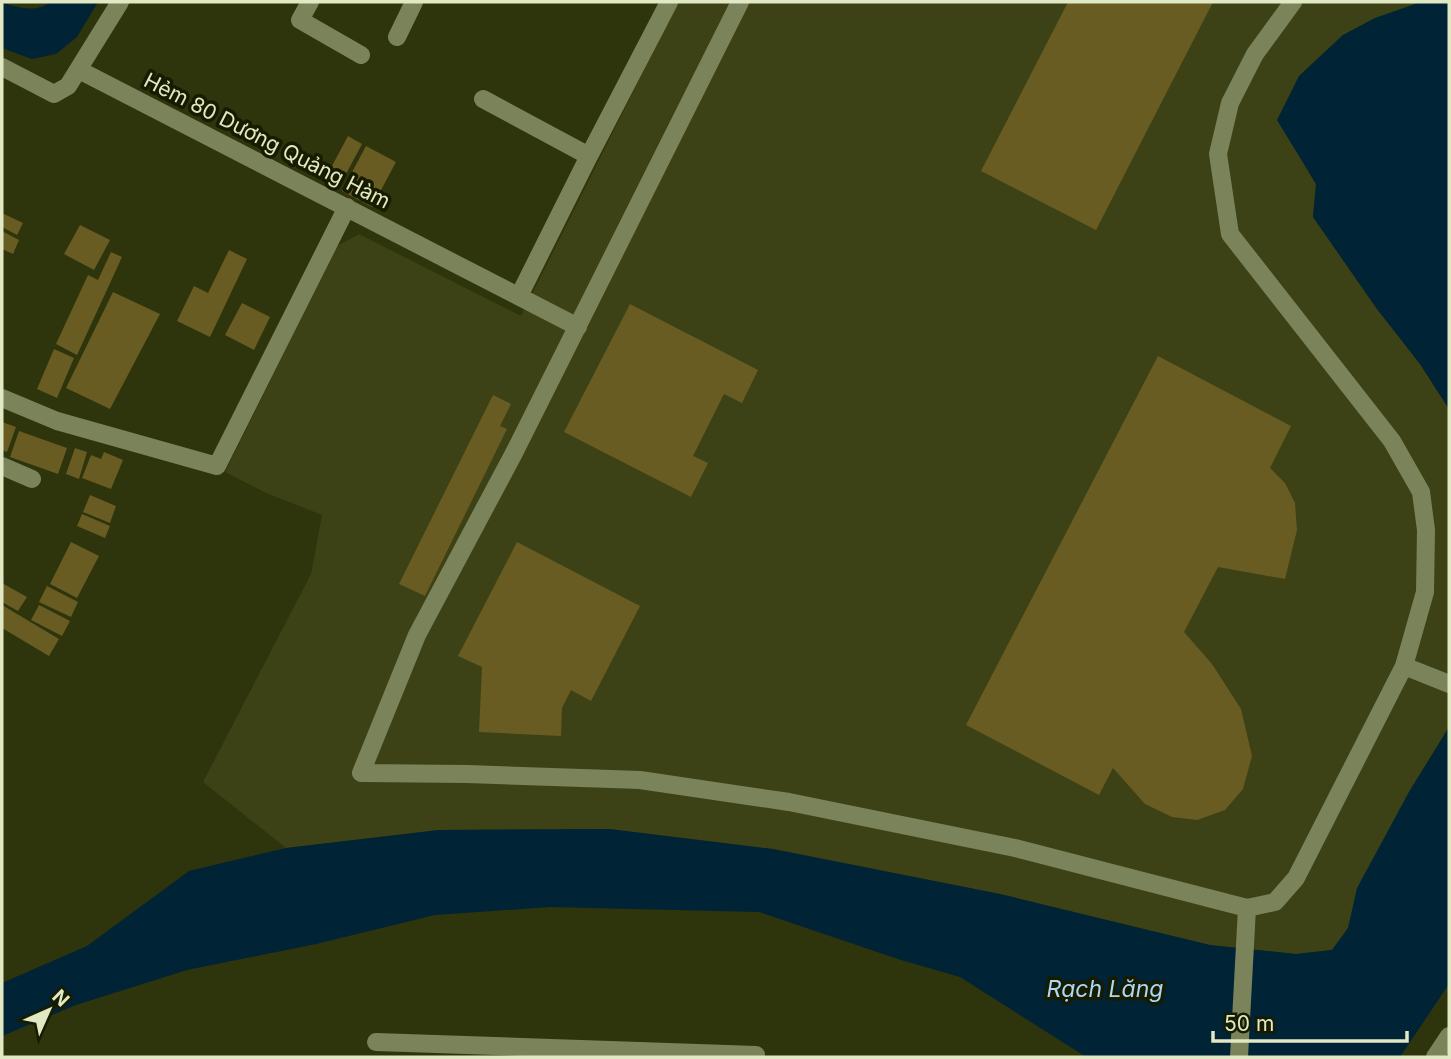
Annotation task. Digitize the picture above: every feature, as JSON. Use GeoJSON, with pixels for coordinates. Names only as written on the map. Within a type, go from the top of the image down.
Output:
{"type":"FeatureCollection","features":[{"type":"Feature","properties":{"kind":"street"},"geometry":{"type":"LineString","coordinates":[[2,67],[54,94],[68,86],[120,2]]}},
{"type":"Feature","properties":{"kind":"street"},"geometry":{"type":"LineString","coordinates":[[310,2],[300,20],[361,55]]}},
{"type":"Feature","properties":{"kind":"street"},"geometry":{"type":"LineString","coordinates":[[397,37],[414,2]]}},
{"type":"Feature","properties":{"kind":"street"},"geometry":{"type":"LineString","coordinates":[[519,296],[669,2]]}},
{"type":"Feature","properties":{"kind":"street"},"geometry":{"type":"LineString","coordinates":[[740,2],[514,453],[417,635],[360,774],[640,780],[789,802],[1015,848],[1247,908],[1275,902],[1296,878],[1404,666],[1425,592],[1426,530],[1421,492],[1392,441],[1230,234],[1218,154],[1230,103],[1255,54],[1293,2]]}},
{"type":"Feature","properties":{"kind":"street","name":"Hẻm 80 Dương Quảng Hàm"},"geometry":{"type":"LineString","coordinates":[[79,70],[578,327]]}},
{"type":"Feature","properties":{"kind":"street"},"geometry":{"type":"LineString","coordinates":[[483,99],[589,156]]}},
{"type":"Feature","properties":{"kind":"street"},"geometry":{"type":"LineString","coordinates":[[2,398],[57,421],[217,466],[347,207]]}},
{"type":"Feature","properties":{"kind":"street"},"geometry":{"type":"LineString","coordinates":[[2,467],[32,478]]}},
{"type":"Feature","properties":{"kind":"street"},"geometry":{"type":"LineString","coordinates":[[1404,666],[1449,684]]}},
{"type":"Feature","properties":{"kind":"street"},"geometry":{"type":"LineString","coordinates":[[1239,1057],[1247,908]]}},
{"type":"Feature","properties":{"kind":"street"},"geometry":{"type":"LineString","coordinates":[[1435,1057],[1449,1036]]}},
{"type":"Feature","properties":{"kind":"street"},"geometry":{"type":"LineString","coordinates":[[376,1042],[756,1055],[755,1057]]}},
{"type":"Feature","properties":{"kind":"shaded area"},"geometry":{"type":"Polygon","coordinates":[[[678,2],[1421,2],[1376,18],[1343,35],[1299,76],[1278,120],[1316,184],[1313,217],[1377,309],[1420,364],[1449,409],[1449,727],[1409,792],[1358,888],[1348,928],[1332,950],[1296,954],[1210,945],[1000,894],[773,849],[609,829],[439,830],[286,848],[203,782],[311,574],[322,515],[266,493],[225,472],[337,246],[359,234],[521,316],[678,2]]]}},
{"type":"Feature","properties":{"kind":"water"},"geometry":{"type":"Polygon","coordinates":[[[2,2],[20,8],[33,8],[50,2],[98,2],[77,37],[56,54],[32,59],[2,48],[2,2]]]}},
{"type":"Feature","properties":{"kind":"water"},"geometry":{"type":"Polygon","coordinates":[[[1421,2],[1449,2],[1449,409],[1420,364],[1377,309],[1313,217],[1316,184],[1277,120],[1299,76],[1343,35],[1375,18],[1421,2]]]}},
{"type":"Feature","properties":{"kind":"water","name":"Rạch Lăng"},"geometry":{"type":"Polygon","coordinates":[[[1449,727],[1449,984],[1400,1057],[1086,1057],[960,977],[759,912],[551,907],[435,915],[316,944],[187,970],[76,1005],[2,1036],[2,983],[87,946],[189,871],[286,848],[439,830],[609,829],[773,849],[1000,894],[1210,945],[1296,954],[1332,950],[1348,928],[1357,888],[1409,792],[1449,727]]]}},
{"type":"Feature","properties":{"kind":"building"},"geometry":{"type":"Polygon","coordinates":[[[1068,2],[1213,2],[1096,230],[981,171],[1068,2]]]}},
{"type":"Feature","properties":{"kind":"building"},"geometry":{"type":"Polygon","coordinates":[[[348,136],[362,144],[339,187],[325,179],[348,136]]]}},
{"type":"Feature","properties":{"kind":"building"},"geometry":{"type":"Polygon","coordinates":[[[366,146],[396,162],[372,207],[342,191],[366,146]]]}},
{"type":"Feature","properties":{"kind":"building"},"geometry":{"type":"Polygon","coordinates":[[[2,213],[23,223],[17,235],[2,227],[2,213]]]}},
{"type":"Feature","properties":{"kind":"building"},"geometry":{"type":"Polygon","coordinates":[[[80,225],[110,240],[94,270],[64,254],[80,225]]]}},
{"type":"Feature","properties":{"kind":"building"},"geometry":{"type":"Polygon","coordinates":[[[2,231],[19,240],[13,254],[2,249],[2,231]]]}},
{"type":"Feature","properties":{"kind":"building"},"geometry":{"type":"Polygon","coordinates":[[[229,250],[247,259],[210,337],[177,321],[194,286],[208,293],[229,250]]]}},
{"type":"Feature","properties":{"kind":"building"},"geometry":{"type":"Polygon","coordinates":[[[111,252],[122,257],[77,355],[56,344],[88,275],[98,280],[111,252]]]}},
{"type":"Feature","properties":{"kind":"building"},"geometry":{"type":"Polygon","coordinates":[[[113,292],[160,314],[110,409],[66,388],[113,292]]]}},
{"type":"Feature","properties":{"kind":"building"},"geometry":{"type":"Polygon","coordinates":[[[242,303],[270,317],[254,350],[225,335],[242,303]]]}},
{"type":"Feature","properties":{"kind":"building"},"geometry":{"type":"Polygon","coordinates":[[[630,304],[758,370],[742,403],[724,394],[693,456],[708,463],[691,497],[564,432],[630,304]]]}},
{"type":"Feature","properties":{"kind":"building"},"geometry":{"type":"Polygon","coordinates":[[[54,349],[74,358],[57,398],[37,389],[54,349]]]}},
{"type":"Feature","properties":{"kind":"building"},"geometry":{"type":"Polygon","coordinates":[[[1158,356],[1291,426],[1270,468],[1285,483],[1295,503],[1297,530],[1285,579],[1218,567],[1184,632],[1212,664],[1241,709],[1252,756],[1243,789],[1225,810],[1197,820],[1172,817],[1145,804],[1113,768],[1099,795],[966,725],[1158,356]]]}},
{"type":"Feature","properties":{"kind":"building"},"geometry":{"type":"Polygon","coordinates":[[[493,395],[511,404],[500,426],[507,429],[425,596],[399,584],[493,395]]]}},
{"type":"Feature","properties":{"kind":"building"},"geometry":{"type":"Polygon","coordinates":[[[2,422],[16,427],[7,452],[2,450],[2,422]]]}},
{"type":"Feature","properties":{"kind":"building"},"geometry":{"type":"Polygon","coordinates":[[[19,431],[67,448],[58,474],[10,457],[19,431]]]}},
{"type":"Feature","properties":{"kind":"building"},"geometry":{"type":"Polygon","coordinates":[[[75,448],[87,452],[79,479],[66,474],[75,448]]]}},
{"type":"Feature","properties":{"kind":"building"},"geometry":{"type":"Polygon","coordinates":[[[104,452],[123,460],[111,489],[82,478],[91,455],[101,459],[104,452]]]}},
{"type":"Feature","properties":{"kind":"building"},"geometry":{"type":"Polygon","coordinates":[[[90,495],[116,506],[110,523],[83,512],[90,495]]]}},
{"type":"Feature","properties":{"kind":"building"},"geometry":{"type":"Polygon","coordinates":[[[82,514],[110,526],[105,538],[77,526],[82,514]]]}},
{"type":"Feature","properties":{"kind":"building"},"geometry":{"type":"Polygon","coordinates":[[[71,542],[99,556],[77,598],[50,584],[71,542]]]}},
{"type":"Feature","properties":{"kind":"building"},"geometry":{"type":"Polygon","coordinates":[[[517,542],[640,606],[591,701],[571,690],[562,708],[561,736],[479,732],[482,667],[458,656],[517,542]]]}},
{"type":"Feature","properties":{"kind":"building"},"geometry":{"type":"Polygon","coordinates":[[[2,583],[27,597],[18,611],[2,602],[2,583]]]}},
{"type":"Feature","properties":{"kind":"building"},"geometry":{"type":"Polygon","coordinates":[[[47,586],[78,602],[71,617],[39,602],[47,586]]]}},
{"type":"Feature","properties":{"kind":"building"},"geometry":{"type":"Polygon","coordinates":[[[2,605],[59,639],[49,656],[2,628],[2,605]]]}},
{"type":"Feature","properties":{"kind":"building"},"geometry":{"type":"Polygon","coordinates":[[[39,605],[70,621],[62,636],[31,620],[39,605]]]}}]}
